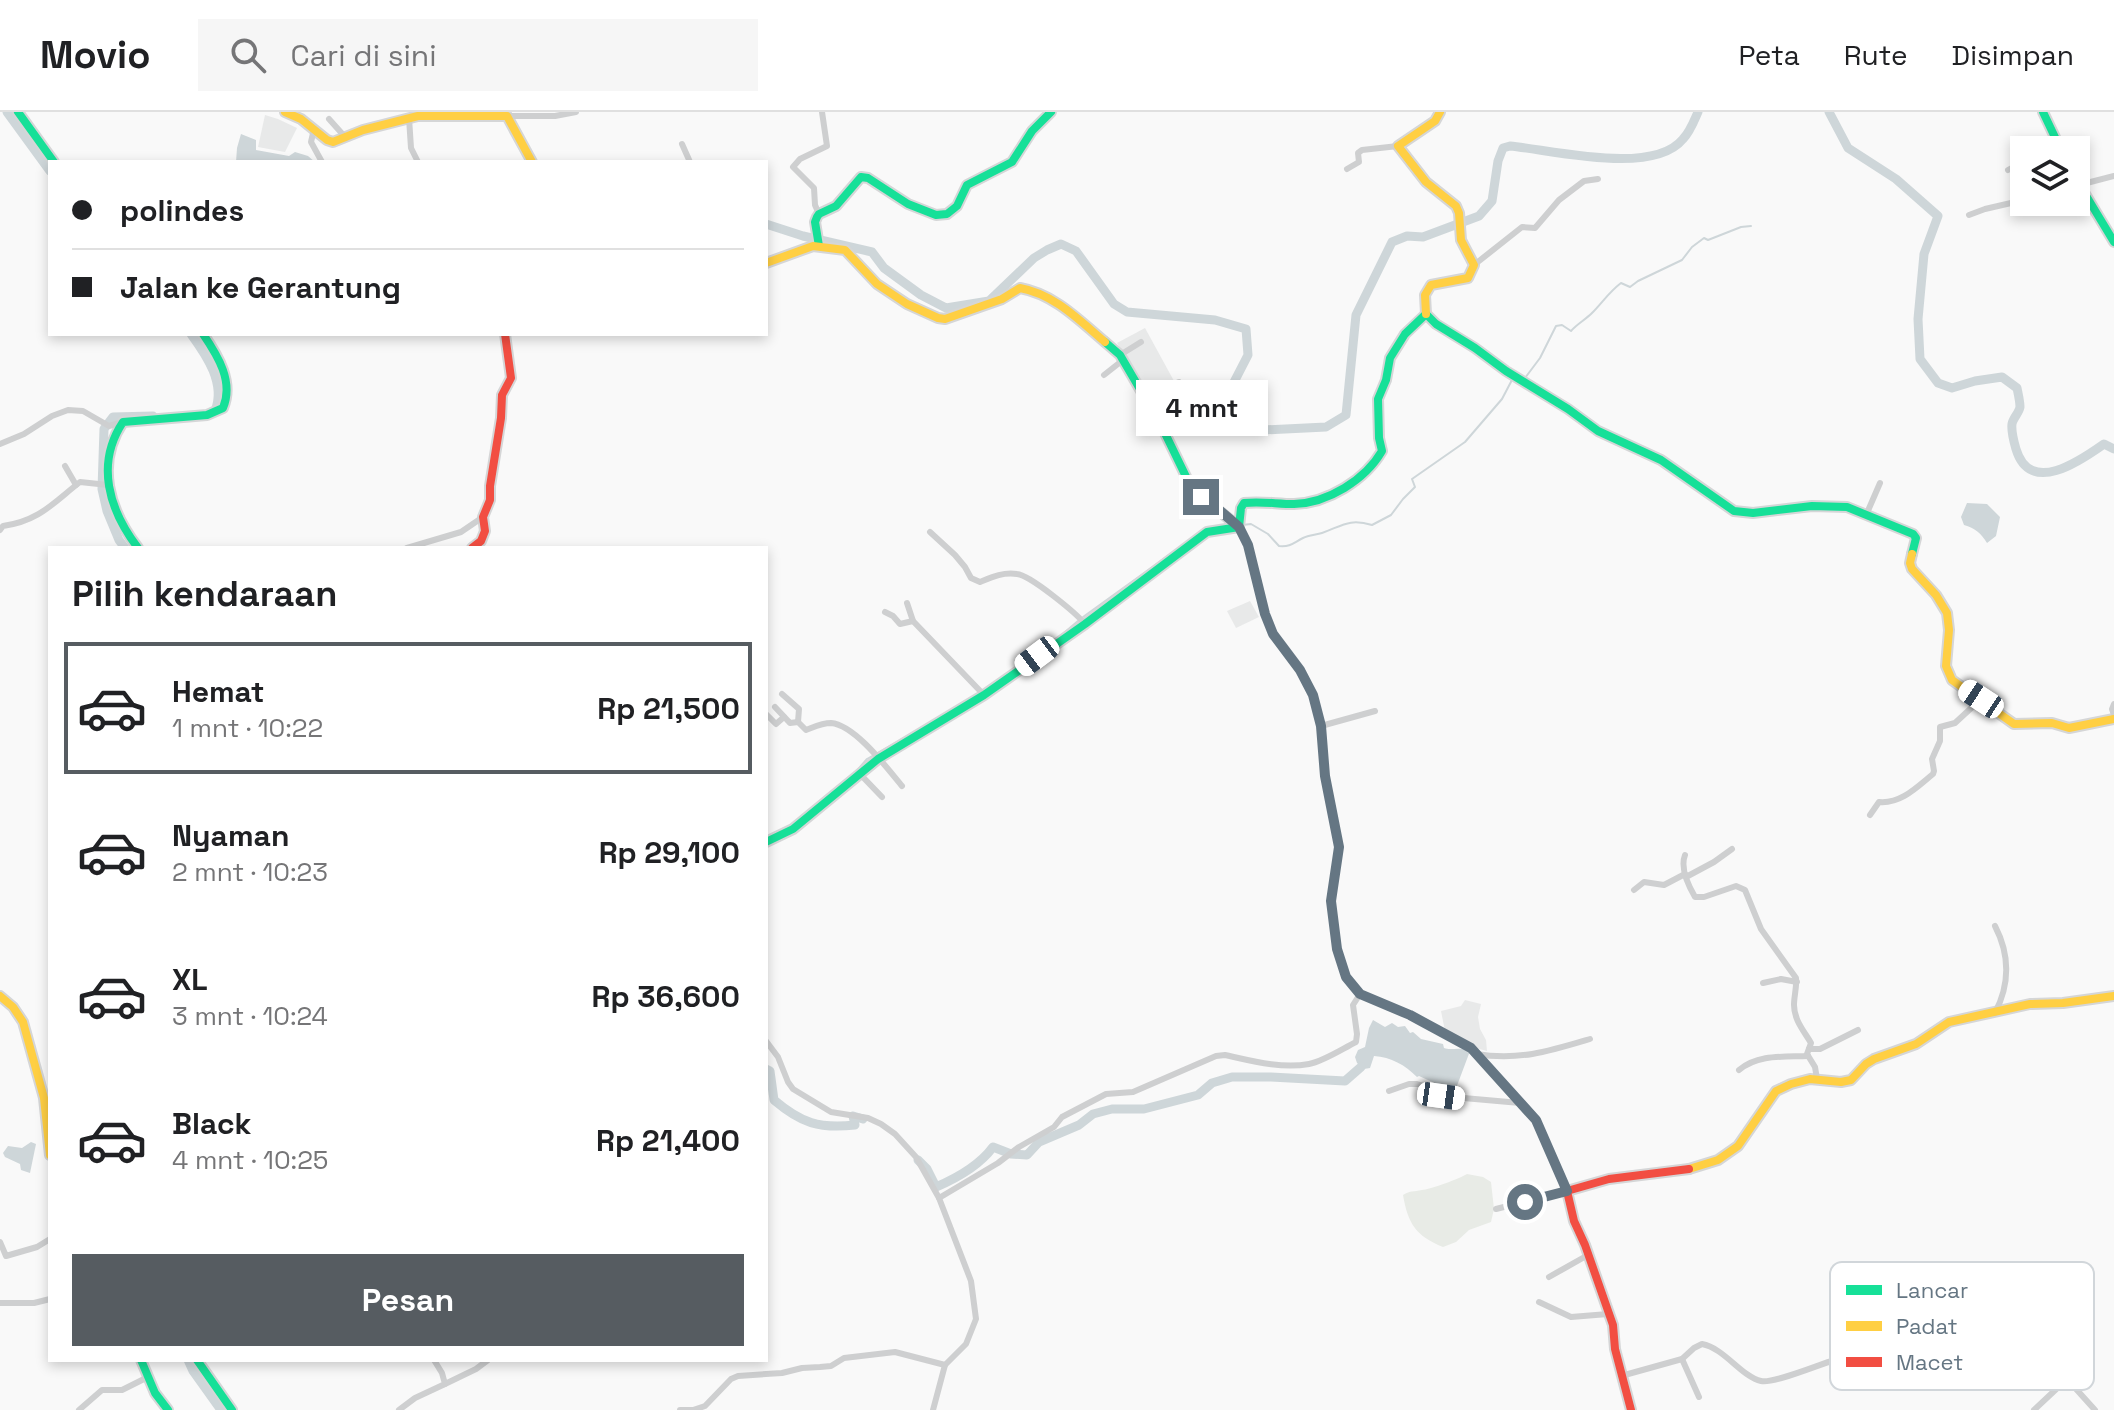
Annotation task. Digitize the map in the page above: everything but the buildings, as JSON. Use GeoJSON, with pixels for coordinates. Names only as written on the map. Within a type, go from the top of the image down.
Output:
{"type":"FeatureCollection","features":[{"type":"Feature","properties":{"kind":"street"},"geometry":{"type":"LineString","coordinates":[[18,112],[53,160]]}},
{"type":"Feature","properties":{"kind":"street"},"geometry":{"type":"LineString","coordinates":[[285,112],[301,119],[333,142],[363,130],[427,115],[555,116],[576,112]]}},
{"type":"Feature","properties":{"kind":"street"},"geometry":{"type":"LineString","coordinates":[[819,244],[815,191],[793,166],[800,159],[827,146],[822,112]]}},
{"type":"Feature","properties":{"kind":"street"},"geometry":{"type":"LineString","coordinates":[[817,220],[836,206],[864,177],[908,204],[936,215],[947,214],[957,206],[969,184],[1012,162],[1032,131],[1051,112]]}},
{"type":"Feature","properties":{"kind":"street"},"geometry":{"type":"LineString","coordinates":[[1347,169],[1359,162],[1360,151],[1398,146],[1435,121],[1440,112]]}},
{"type":"Feature","properties":{"kind":"street"},"geometry":{"type":"LineString","coordinates":[[2043,112],[2054,136]]}},
{"type":"Feature","properties":{"kind":"street"},"geometry":{"type":"LineString","coordinates":[[507,116],[531,160]]}},
{"type":"Feature","properties":{"kind":"street"},"geometry":{"type":"LineString","coordinates":[[409,118],[411,148],[417,160]]}},
{"type":"Feature","properties":{"kind":"street"},"geometry":{"type":"LineString","coordinates":[[329,119],[346,138]]}},
{"type":"Feature","properties":{"kind":"street"},"geometry":{"type":"LineString","coordinates":[[314,129],[311,142],[321,160]]}},
{"type":"Feature","properties":{"kind":"street"},"geometry":{"type":"LineString","coordinates":[[682,144],[689,160]]}},
{"type":"Feature","properties":{"kind":"street"},"geometry":{"type":"LineString","coordinates":[[1398,146],[1420,177],[1456,206],[1461,240],[1474,265]]}},
{"type":"Feature","properties":{"kind":"street"},"geometry":{"type":"LineString","coordinates":[[2090,179],[2114,176]]}},
{"type":"Feature","properties":{"kind":"street"},"geometry":{"type":"LineString","coordinates":[[1598,179],[1584,181],[1547,212],[1539,225],[1522,227],[1474,265],[1468,278],[1427,288],[1426,314],[1436,324],[1598,431],[1661,460],[1734,511],[1753,513],[1823,506],[1847,507],[1915,535],[1910,563],[1912,569],[1938,598],[1948,618],[1946,673],[2004,718],[2017,725],[2052,723],[2069,728],[2080,727],[2114,717],[2114,704]]}},
{"type":"Feature","properties":{"kind":"street"},"geometry":{"type":"LineString","coordinates":[[2090,202],[2114,242]]}},
{"type":"Feature","properties":{"kind":"street"},"geometry":{"type":"LineString","coordinates":[[1969,215],[2010,203]]}},
{"type":"Feature","properties":{"kind":"street"},"geometry":{"type":"LineString","coordinates":[[768,262],[819,244],[847,250],[874,281],[938,319],[995,302],[1020,288],[1032,290],[1068,310],[1121,357],[1161,425],[1192,489],[1239,527],[1248,545],[1265,614],[1275,638],[1311,690],[1321,726],[1325,776],[1339,847],[1331,901],[1342,969],[1360,994],[1410,1015],[1467,1045],[1536,1120],[1567,1191],[1573,1217],[1613,1325],[1615,1349],[1631,1410]]}},
{"type":"Feature","properties":{"kind":"street"},"geometry":{"type":"LineString","coordinates":[[1239,527],[1244,503],[1254,501],[1291,505],[1319,501],[1343,489],[1377,460],[1382,451],[1378,399],[1390,358],[1405,334],[1426,314]]}},
{"type":"Feature","properties":{"kind":"street"},"geometry":{"type":"LineString","coordinates":[[0,444],[68,410],[83,411],[107,425],[207,415],[223,408],[227,398],[222,366],[204,336]]}},
{"type":"Feature","properties":{"kind":"street"},"geometry":{"type":"LineString","coordinates":[[475,546],[484,534],[483,517],[490,500],[502,395],[511,378],[505,336]]}},
{"type":"Feature","properties":{"kind":"street"},"geometry":{"type":"LineString","coordinates":[[1104,375],[1141,342]]}},
{"type":"Feature","properties":{"kind":"street"},"geometry":{"type":"LineString","coordinates":[[1145,396],[1179,382]]}},
{"type":"Feature","properties":{"kind":"street"},"geometry":{"type":"LineString","coordinates":[[1161,425],[1185,414],[1204,411],[1238,413],[1256,391]]}},
{"type":"Feature","properties":{"kind":"street"},"geometry":{"type":"LineString","coordinates":[[123,422],[112,442],[105,485],[124,530],[136,546]]}},
{"type":"Feature","properties":{"kind":"street"},"geometry":{"type":"LineString","coordinates":[[65,466],[76,485]]}},
{"type":"Feature","properties":{"kind":"street"},"geometry":{"type":"LineString","coordinates":[[0,530],[3,526],[37,516],[83,481],[105,485]]}},
{"type":"Feature","properties":{"kind":"street"},"geometry":{"type":"LineString","coordinates":[[1867,513],[1880,483]]}},
{"type":"Feature","properties":{"kind":"street"},"geometry":{"type":"LineString","coordinates":[[414,546],[461,532],[483,517]]}},
{"type":"Feature","properties":{"kind":"street"},"geometry":{"type":"LineString","coordinates":[[768,841],[793,829],[878,758],[983,693],[1207,532],[1239,527]]}},
{"type":"Feature","properties":{"kind":"street"},"geometry":{"type":"LineString","coordinates":[[930,532],[955,555],[977,582],[997,574],[1019,574],[1082,620]]}},
{"type":"Feature","properties":{"kind":"street"},"geometry":{"type":"LineString","coordinates":[[907,603],[913,621],[983,693]]}},
{"type":"Feature","properties":{"kind":"street"},"geometry":{"type":"LineString","coordinates":[[885,612],[900,624],[913,621]]}},
{"type":"Feature","properties":{"kind":"street"},"geometry":{"type":"LineString","coordinates":[[782,694],[799,709],[798,722],[806,730],[826,723],[838,725],[871,751],[902,786]]}},
{"type":"Feature","properties":{"kind":"street"},"geometry":{"type":"LineString","coordinates":[[1870,815],[1879,802],[1907,796],[1934,773],[1932,759],[1940,741],[1940,727],[1955,723],[1981,699]]}},
{"type":"Feature","properties":{"kind":"street"},"geometry":{"type":"LineString","coordinates":[[775,707],[791,723],[798,722]]}},
{"type":"Feature","properties":{"kind":"street"},"geometry":{"type":"LineString","coordinates":[[1321,726],[1375,711]]}},
{"type":"Feature","properties":{"kind":"street"},"geometry":{"type":"LineString","coordinates":[[768,716],[776,724],[784,717]]}},
{"type":"Feature","properties":{"kind":"street"},"geometry":{"type":"LineString","coordinates":[[859,773],[882,797]]}},
{"type":"Feature","properties":{"kind":"street"},"geometry":{"type":"LineString","coordinates":[[1634,890],[1644,882],[1664,885],[1714,862],[1732,849]]}},
{"type":"Feature","properties":{"kind":"street"},"geometry":{"type":"LineString","coordinates":[[1685,855],[1682,864],[1697,897],[1736,886],[1743,888],[1761,929],[1796,978],[1795,1014],[1811,1043],[1809,1052],[1817,1079]]}},
{"type":"Feature","properties":{"kind":"street"},"geometry":{"type":"LineString","coordinates":[[1995,926],[2005,949],[2007,966],[2005,991],[1995,1013]]}},
{"type":"Feature","properties":{"kind":"street"},"geometry":{"type":"LineString","coordinates":[[1763,983],[1781,979],[1797,982]]}},
{"type":"Feature","properties":{"kind":"street"},"geometry":{"type":"LineString","coordinates":[[939,1198],[1054,1127],[1062,1117],[1106,1094],[1133,1092],[1216,1056],[1279,1065],[1316,1062],[1356,1042],[1353,1005],[1360,994]]}},
{"type":"Feature","properties":{"kind":"street"},"geometry":{"type":"LineString","coordinates":[[0,996],[13,1007],[23,1022],[44,1098],[48,1126]]}},
{"type":"Feature","properties":{"kind":"street"},"geometry":{"type":"LineString","coordinates":[[1496,1209],[1609,1179],[1690,1169],[1718,1160],[1738,1146],[1773,1094],[1806,1080],[1851,1080],[1874,1059],[1916,1044],[1949,1022],[2030,1004],[2114,996]]}},
{"type":"Feature","properties":{"kind":"street"},"geometry":{"type":"LineString","coordinates":[[1739,1070],[1762,1059],[1820,1049],[1858,1030]]}},
{"type":"Feature","properties":{"kind":"street"},"geometry":{"type":"LineString","coordinates":[[1476,1054],[1526,1056],[1590,1039]]}},
{"type":"Feature","properties":{"kind":"street"},"geometry":{"type":"LineString","coordinates":[[768,1044],[782,1063],[793,1089],[831,1112],[868,1118],[895,1134],[916,1157],[939,1198],[971,1281],[976,1319],[966,1344],[945,1365],[933,1410]]}},
{"type":"Feature","properties":{"kind":"street"},"geometry":{"type":"LineString","coordinates":[[1389,1091],[1417,1084],[1441,1096],[1520,1103]]}},
{"type":"Feature","properties":{"kind":"street"},"geometry":{"type":"LineString","coordinates":[[0,1242],[6,1256],[37,1247],[48,1240]]}},
{"type":"Feature","properties":{"kind":"street"},"geometry":{"type":"LineString","coordinates":[[1549,1277],[1588,1255]]}},
{"type":"Feature","properties":{"kind":"street"},"geometry":{"type":"LineString","coordinates":[[0,1303],[34,1303],[48,1300]]}},
{"type":"Feature","properties":{"kind":"street"},"geometry":{"type":"LineString","coordinates":[[1539,1302],[1571,1317],[1608,1314]]}},
{"type":"Feature","properties":{"kind":"street"},"geometry":{"type":"LineString","coordinates":[[1621,1376],[1682,1359],[1694,1348],[1706,1345],[1752,1377],[1765,1382],[1830,1362]]}},
{"type":"Feature","properties":{"kind":"street"},"geometry":{"type":"LineString","coordinates":[[680,1410],[705,1406],[731,1379],[738,1376],[831,1366],[844,1358],[895,1352],[945,1365]]}},
{"type":"Feature","properties":{"kind":"street"},"geometry":{"type":"LineString","coordinates":[[1682,1359],[1699,1397]]}},
{"type":"Feature","properties":{"kind":"street"},"geometry":{"type":"LineString","coordinates":[[142,1362],[155,1393],[168,1410]]}},
{"type":"Feature","properties":{"kind":"street"},"geometry":{"type":"LineString","coordinates":[[198,1362],[232,1410]]}},
{"type":"Feature","properties":{"kind":"street"},"geometry":{"type":"LineString","coordinates":[[435,1362],[445,1384]]}},
{"type":"Feature","properties":{"kind":"street"},"geometry":{"type":"LineString","coordinates":[[399,1410],[415,1398],[485,1362]]}},
{"type":"Feature","properties":{"kind":"street"},"geometry":{"type":"LineString","coordinates":[[81,1409],[102,1390],[119,1391],[148,1377]]}},
{"type":"Feature","properties":{"kind":"street"},"geometry":{"type":"LineString","coordinates":[[2034,1410],[2055,1390]]}},
{"type":"Feature","properties":{"kind":"street"},"geometry":{"type":"LineString","coordinates":[[2077,1390],[2095,1410]]}},
{"type":"Feature","properties":{"kind":"shaded area"},"geometry":{"type":"Polygon","coordinates":[[[265,115],[297,128],[285,152],[258,147],[265,115]]]}},
{"type":"Feature","properties":{"kind":"shaded area"},"geometry":{"type":"Polygon","coordinates":[[[241,134],[256,140],[256,150],[289,156],[295,152],[313,160],[236,160],[241,134]]]}},
{"type":"Feature","properties":{"kind":"shaded area"},"geometry":{"type":"Polygon","coordinates":[[[1145,328],[1174,381],[1146,396],[1117,343],[1145,328]]]}},
{"type":"Feature","properties":{"kind":"shaded area"},"geometry":{"type":"Polygon","coordinates":[[[1967,503],[1987,504],[2000,517],[1996,536],[1987,543],[1977,531],[1964,525],[1961,517],[1967,503]]]}},
{"type":"Feature","properties":{"kind":"shaded area"},"geometry":{"type":"Polygon","coordinates":[[[1250,601],[1259,617],[1236,628],[1227,611],[1250,601]]]}},
{"type":"Feature","properties":{"kind":"shaded area"},"geometry":{"type":"Polygon","coordinates":[[[1465,1000],[1481,1004],[1478,1017],[1487,1051],[1472,1047],[1445,1031],[1441,1011],[1461,1006],[1465,1000]]]}},
{"type":"Feature","properties":{"kind":"shaded area"},"geometry":{"type":"Polygon","coordinates":[[[1373,1020],[1385,1027],[1392,1023],[1398,1027],[1405,1026],[1410,1033],[1443,1044],[1444,1048],[1470,1051],[1455,1091],[1450,1094],[1439,1085],[1417,1077],[1403,1065],[1386,1058],[1374,1056],[1370,1068],[1364,1069],[1357,1063],[1355,1057],[1358,1050],[1365,1047],[1373,1020]]]}},
{"type":"Feature","properties":{"kind":"shaded area"},"geometry":{"type":"Polygon","coordinates":[[[31,1142],[36,1144],[30,1173],[21,1170],[20,1164],[3,1153],[8,1146],[22,1148],[31,1142]]]}},
{"type":"Feature","properties":{"kind":"shaded area"},"geometry":{"type":"Polygon","coordinates":[[[1467,1174],[1491,1182],[1494,1209],[1491,1222],[1469,1230],[1456,1242],[1443,1247],[1415,1228],[1403,1195],[1467,1174]]]}},
{"type":"Feature","properties":{"kind":"waterway"},"geometry":{"type":"LineString","coordinates":[[7,112],[48,168]]}},
{"type":"Feature","properties":{"kind":"waterway"},"geometry":{"type":"LineString","coordinates":[[768,225],[872,252],[884,268],[921,295],[946,308],[989,301],[1034,258],[1061,244],[1076,251],[1114,304],[1127,312],[1215,320],[1246,329],[1248,355],[1232,386],[1226,412],[1227,419],[1242,431],[1326,427],[1346,415],[1356,315],[1392,242],[1407,236],[1423,237],[1479,216],[1492,201],[1503,148],[1510,146],[1601,158],[1649,156],[1669,150],[1683,139],[1698,112]]}},
{"type":"Feature","properties":{"kind":"waterway"},"geometry":{"type":"LineString","coordinates":[[1829,112],[1848,148],[1896,179],[1938,216],[1924,254],[1918,319],[1920,359],[1938,383],[1952,388],[2002,377],[2017,388],[2020,407],[2012,424],[2013,437],[2023,463],[2032,470],[2044,473],[2056,470],[2082,459],[2104,444],[2114,449]]}},
{"type":"Feature","properties":{"kind":"waterway"},"geometry":{"type":"LineString","coordinates":[[1525,378],[1540,358],[1556,326],[1562,325],[1571,331],[1621,283],[1630,287],[1682,260],[1704,238],[1708,240],[1751,226]]}},
{"type":"Feature","properties":{"kind":"waterway"},"geometry":{"type":"LineString","coordinates":[[192,336],[209,361],[216,381],[218,401],[215,411],[211,412]]}},
{"type":"Feature","properties":{"kind":"waterway"},"geometry":{"type":"LineString","coordinates":[[1242,525],[1251,524],[1283,546],[1346,524],[1357,522],[1372,525],[1391,515],[1415,487],[1412,479],[1465,442],[1502,399],[1513,378]]}},
{"type":"Feature","properties":{"kind":"waterway"},"geometry":{"type":"LineString","coordinates":[[124,546],[107,511],[102,489],[104,429],[113,417],[153,416]]}},
{"type":"Feature","properties":{"kind":"waterway"},"geometry":{"type":"LineString","coordinates":[[1083,617],[1194,537]]}},
{"type":"Feature","properties":{"kind":"waterway"},"geometry":{"type":"LineString","coordinates":[[1052,643],[1078,621]]}},
{"type":"Feature","properties":{"kind":"waterway"},"geometry":{"type":"LineString","coordinates":[[853,775],[867,759],[930,723]]}},
{"type":"Feature","properties":{"kind":"waterway"},"geometry":{"type":"LineString","coordinates":[[918,1160],[927,1169],[936,1187],[967,1171],[993,1147],[1011,1154],[1027,1155],[1039,1142],[1079,1125],[1093,1114],[1112,1109],[1144,1109],[1198,1095],[1212,1083],[1232,1077],[1345,1081],[1361,1067]]}},
{"type":"Feature","properties":{"kind":"waterway"},"geometry":{"type":"LineString","coordinates":[[768,1070],[774,1100],[802,1119],[821,1125],[842,1126],[855,1125],[853,1116],[863,1119]]}},
{"type":"Feature","properties":{"kind":"waterway"},"geometry":{"type":"LineString","coordinates":[[189,1362],[221,1410]]}},
{"type":"Feature","properties":{"kind":"traffic: fast"},"geometry":{"type":"LineString","coordinates":[[18,112],[53,160]]}},
{"type":"Feature","properties":{"kind":"traffic: fast"},"geometry":{"type":"LineString","coordinates":[[819,246],[817,217],[836,206],[861,177],[868,178],[908,204],[936,215],[947,214],[957,206],[967,185],[1012,162],[1032,131],[1051,112]]}},
{"type":"Feature","properties":{"kind":"traffic: fast"},"geometry":{"type":"LineString","coordinates":[[2043,112],[2054,136]]}},
{"type":"Feature","properties":{"kind":"traffic: fast"},"geometry":{"type":"LineString","coordinates":[[2090,202],[2114,242]]}},
{"type":"Feature","properties":{"kind":"traffic: fast"},"geometry":{"type":"LineString","coordinates":[[1239,527],[1244,503],[1294,504],[1320,499],[1356,480],[1375,462],[1382,451],[1378,399],[1390,358],[1405,334],[1426,314],[1436,324],[1598,431],[1661,460],[1734,511],[1753,513],[1812,506],[1847,507],[1913,534],[1916,538],[1912,554]]}},
{"type":"Feature","properties":{"kind":"traffic: fast"},"geometry":{"type":"LineString","coordinates":[[137,546],[119,518],[109,486],[109,454],[114,438],[123,422],[207,415],[223,408],[227,389],[223,370],[204,336]]}},
{"type":"Feature","properties":{"kind":"traffic: fast"},"geometry":{"type":"LineString","coordinates":[[1105,342],[1120,355],[1161,425],[1192,489],[1239,527]]}},
{"type":"Feature","properties":{"kind":"traffic: fast"},"geometry":{"type":"LineString","coordinates":[[768,841],[793,829],[878,759],[984,695],[1085,624],[1207,532],[1239,527]]}},
{"type":"Feature","properties":{"kind":"traffic: fast"},"geometry":{"type":"LineString","coordinates":[[142,1362],[155,1393],[168,1410]]}},
{"type":"Feature","properties":{"kind":"traffic: fast"},"geometry":{"type":"LineString","coordinates":[[198,1362],[232,1410]]}},
{"type":"Feature","properties":{"kind":"traffic: slow"},"geometry":{"type":"LineString","coordinates":[[285,112],[301,119],[333,142],[363,130],[418,116],[507,116],[531,160]]}},
{"type":"Feature","properties":{"kind":"traffic: slow"},"geometry":{"type":"LineString","coordinates":[[1426,314],[1425,295],[1431,285],[1468,278],[1474,265],[1461,240],[1456,206],[1426,182],[1398,146],[1435,121],[1440,112]]}},
{"type":"Feature","properties":{"kind":"traffic: slow"},"geometry":{"type":"LineString","coordinates":[[768,262],[813,246],[845,250],[877,284],[907,304],[945,319],[1002,299],[1020,288],[1055,302],[1105,342]]}},
{"type":"Feature","properties":{"kind":"traffic: slow"},"geometry":{"type":"LineString","coordinates":[[1912,554],[1912,569],[1936,595],[1947,613],[1946,666],[1952,680],[2014,724],[2052,723],[2069,728],[2114,719]]}},
{"type":"Feature","properties":{"kind":"traffic: slow"},"geometry":{"type":"LineString","coordinates":[[0,996],[13,1007],[23,1022],[44,1098],[48,1136]]}},
{"type":"Feature","properties":{"kind":"traffic: slow"},"geometry":{"type":"LineString","coordinates":[[1689,1169],[1718,1160],[1738,1146],[1776,1091],[1791,1084],[1810,1079],[1851,1080],[1874,1059],[1916,1044],[1949,1022],[2030,1004],[2114,996]]}},
{"type":"Feature","properties":{"kind":"traffic: jam"},"geometry":{"type":"LineString","coordinates":[[475,546],[481,541],[485,531],[483,517],[490,500],[502,395],[511,378],[505,336]]}},
{"type":"Feature","properties":{"kind":"traffic: jam"},"geometry":{"type":"LineString","coordinates":[[1631,1410],[1615,1349],[1613,1325],[1574,1221],[1567,1191],[1609,1179],[1689,1169]]}},
{"type":"Feature","properties":{"kind":"route"},"geometry":{"type":"LineString","coordinates":[[1201,497],[1239,527],[1248,545],[1273,634],[1300,670],[1313,695],[1321,726],[1325,776],[1339,847],[1331,901],[1342,969],[1360,994],[1410,1015],[1467,1045],[1531,1112],[1567,1191],[1525,1202]]}}]}
